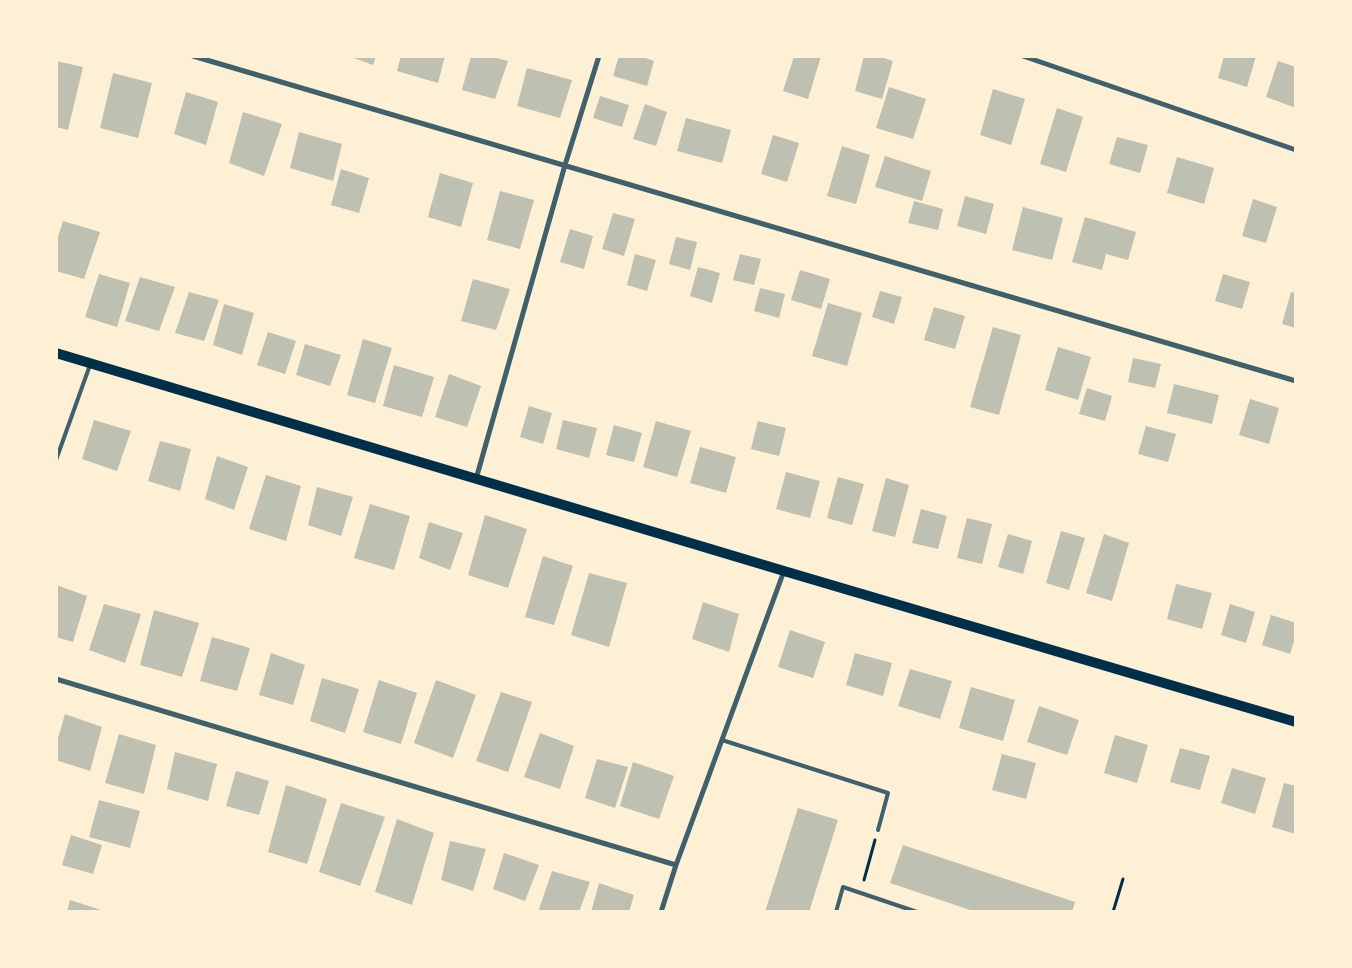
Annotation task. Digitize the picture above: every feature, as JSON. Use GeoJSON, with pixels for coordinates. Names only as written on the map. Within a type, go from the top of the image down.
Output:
{"type":"FeatureCollection","features":[{"type":"Feature","properties":{"kind":"main road"},"geometry":{"type":"LineString","coordinates":[[56,353],[1296,722]]}},
{"type":"Feature","properties":{"kind":"street"},"geometry":{"type":"LineString","coordinates":[[194,56],[1296,381]]}},
{"type":"Feature","properties":{"kind":"street"},"geometry":{"type":"LineString","coordinates":[[476,479],[565,165],[599,56]]}},
{"type":"Feature","properties":{"kind":"street"},"geometry":{"type":"LineString","coordinates":[[1023,56],[1296,150]]}},
{"type":"Feature","properties":{"kind":"street"},"geometry":{"type":"LineString","coordinates":[[661,912],[676,865],[784,571]]}},
{"type":"Feature","properties":{"kind":"street"},"geometry":{"type":"LineString","coordinates":[[56,679],[676,865]]}},
{"type":"Feature","properties":{"kind":"lane"},"geometry":{"type":"LineString","coordinates":[[56,460],[91,363]]}},
{"type":"Feature","properties":{"kind":"lane"},"geometry":{"type":"LineString","coordinates":[[722,740],[888,793],[878,830]]}},
{"type":"Feature","properties":{"kind":"lane"},"geometry":{"type":"LineString","coordinates":[[836,912],[843,887],[917,912]]}},
{"type":"Feature","properties":{"kind":"path"},"geometry":{"type":"LineString","coordinates":[[861,893],[878,830]]}},
{"type":"Feature","properties":{"kind":"path"},"geometry":{"type":"LineString","coordinates":[[1113,912],[1124,879]]}},
{"type":"Feature","properties":{"kind":"building"},"geometry":{"type":"Polygon","coordinates":[[[348,56],[376,56],[373,65],[348,56]]]}},
{"type":"Feature","properties":{"kind":"building"},"geometry":{"type":"Polygon","coordinates":[[[401,56],[445,56],[438,83],[397,71],[401,56]]]}},
{"type":"Feature","properties":{"kind":"building"},"geometry":{"type":"Polygon","coordinates":[[[471,56],[489,56],[508,61],[495,99],[462,90],[471,56]]]}},
{"type":"Feature","properties":{"kind":"building"},"geometry":{"type":"Polygon","coordinates":[[[619,56],[640,56],[654,61],[647,86],[613,76],[619,56]]]}},
{"type":"Feature","properties":{"kind":"building"},"geometry":{"type":"Polygon","coordinates":[[[794,56],[821,56],[808,99],[783,91],[794,56]]]}},
{"type":"Feature","properties":{"kind":"building"},"geometry":{"type":"Polygon","coordinates":[[[864,56],[878,56],[893,61],[882,99],[855,91],[864,56]]]}},
{"type":"Feature","properties":{"kind":"building"},"geometry":{"type":"Polygon","coordinates":[[[1224,56],[1256,56],[1247,87],[1218,78],[1224,56]]]}},
{"type":"Feature","properties":{"kind":"building"},"geometry":{"type":"Polygon","coordinates":[[[56,61],[83,67],[68,130],[56,127],[56,61]]]}},
{"type":"Feature","properties":{"kind":"building"},"geometry":{"type":"Polygon","coordinates":[[[1278,61],[1296,67],[1296,108],[1266,97],[1278,61]]]}},
{"type":"Feature","properties":{"kind":"building"},"geometry":{"type":"Polygon","coordinates":[[[527,68],[572,80],[560,118],[517,106],[527,68]]]}},
{"type":"Feature","properties":{"kind":"building"},"geometry":{"type":"Polygon","coordinates":[[[113,73],[152,83],[138,138],[100,128],[113,73]]]}},
{"type":"Feature","properties":{"kind":"building"},"geometry":{"type":"Polygon","coordinates":[[[889,87],[926,99],[913,139],[876,128],[889,87]]]}},
{"type":"Feature","properties":{"kind":"building"},"geometry":{"type":"Polygon","coordinates":[[[993,89],[1025,99],[1011,145],[980,135],[993,89]]]}},
{"type":"Feature","properties":{"kind":"building"},"geometry":{"type":"Polygon","coordinates":[[[186,92],[218,102],[206,145],[174,134],[186,92]]]}},
{"type":"Feature","properties":{"kind":"building"},"geometry":{"type":"Polygon","coordinates":[[[600,96],[629,105],[622,127],[593,118],[600,96]]]}},
{"type":"Feature","properties":{"kind":"building"},"geometry":{"type":"Polygon","coordinates":[[[645,104],[667,112],[656,146],[633,139],[645,104]]]}},
{"type":"Feature","properties":{"kind":"building"},"geometry":{"type":"Polygon","coordinates":[[[1057,108],[1083,117],[1066,172],[1040,164],[1057,108]]]}},
{"type":"Feature","properties":{"kind":"building"},"geometry":{"type":"Polygon","coordinates":[[[243,112],[282,124],[264,176],[229,163],[243,112]]]}},
{"type":"Feature","properties":{"kind":"building"},"geometry":{"type":"Polygon","coordinates":[[[686,118],[731,130],[722,163],[677,151],[686,118]]]}},
{"type":"Feature","properties":{"kind":"building"},"geometry":{"type":"Polygon","coordinates":[[[299,132],[342,144],[333,181],[290,168],[299,132]]]}},
{"type":"Feature","properties":{"kind":"building"},"geometry":{"type":"Polygon","coordinates":[[[773,135],[799,143],[787,182],[761,174],[773,135]]]}},
{"type":"Feature","properties":{"kind":"building"},"geometry":{"type":"Polygon","coordinates":[[[1117,137],[1148,145],[1140,173],[1109,164],[1117,137]]]}},
{"type":"Feature","properties":{"kind":"building"},"geometry":{"type":"Polygon","coordinates":[[[842,146],[870,155],[856,204],[827,196],[842,146]]]}},
{"type":"Feature","properties":{"kind":"building"},"geometry":{"type":"Polygon","coordinates":[[[885,156],[931,171],[922,201],[875,187],[885,156]]]}},
{"type":"Feature","properties":{"kind":"building"},"geometry":{"type":"Polygon","coordinates":[[[1177,157],[1214,168],[1204,204],[1167,193],[1177,157]]]}},
{"type":"Feature","properties":{"kind":"building"},"geometry":{"type":"Polygon","coordinates":[[[341,169],[369,178],[359,213],[331,205],[341,169]]]}},
{"type":"Feature","properties":{"kind":"building"},"geometry":{"type":"Polygon","coordinates":[[[440,173],[473,183],[461,227],[428,217],[440,173]]]}},
{"type":"Feature","properties":{"kind":"building"},"geometry":{"type":"Polygon","coordinates":[[[500,191],[534,200],[520,249],[487,240],[500,191]]]}},
{"type":"Feature","properties":{"kind":"building"},"geometry":{"type":"Polygon","coordinates":[[[965,196],[994,204],[986,234],[957,226],[965,196]]]}},
{"type":"Feature","properties":{"kind":"building"},"geometry":{"type":"Polygon","coordinates":[[[1253,199],[1277,207],[1266,243],[1242,236],[1253,199]]]}},
{"type":"Feature","properties":{"kind":"building"},"geometry":{"type":"Polygon","coordinates":[[[914,201],[943,209],[938,230],[908,223],[914,201]]]}},
{"type":"Feature","properties":{"kind":"building"},"geometry":{"type":"Polygon","coordinates":[[[1023,207],[1063,218],[1052,260],[1012,250],[1023,207]]]}},
{"type":"Feature","properties":{"kind":"building"},"geometry":{"type":"Polygon","coordinates":[[[613,213],[635,219],[624,256],[602,249],[613,213]]]}},
{"type":"Feature","properties":{"kind":"building"},"geometry":{"type":"Polygon","coordinates":[[[1085,217],[1136,232],[1128,260],[1106,254],[1102,270],[1072,262],[1085,217]]]}},
{"type":"Feature","properties":{"kind":"building"},"geometry":{"type":"Polygon","coordinates":[[[63,221],[100,232],[84,279],[56,271],[56,243],[63,221]]]}},
{"type":"Feature","properties":{"kind":"building"},"geometry":{"type":"Polygon","coordinates":[[[570,229],[593,236],[584,269],[560,262],[570,229]]]}},
{"type":"Feature","properties":{"kind":"building"},"geometry":{"type":"Polygon","coordinates":[[[676,237],[697,242],[690,270],[669,264],[676,237]]]}},
{"type":"Feature","properties":{"kind":"building"},"geometry":{"type":"Polygon","coordinates":[[[635,254],[656,260],[647,291],[627,285],[635,254]]]}},
{"type":"Feature","properties":{"kind":"building"},"geometry":{"type":"Polygon","coordinates":[[[740,254],[761,259],[754,285],[733,280],[740,254]]]}},
{"type":"Feature","properties":{"kind":"building"},"geometry":{"type":"Polygon","coordinates":[[[698,267],[720,273],[712,303],[690,296],[698,267]]]}},
{"type":"Feature","properties":{"kind":"building"},"geometry":{"type":"Polygon","coordinates":[[[800,270],[830,279],[821,309],[791,300],[800,270]]]}},
{"type":"Feature","properties":{"kind":"building"},"geometry":{"type":"Polygon","coordinates":[[[99,274],[130,283],[117,327],[85,317],[99,274]]]}},
{"type":"Feature","properties":{"kind":"building"},"geometry":{"type":"Polygon","coordinates":[[[1223,274],[1250,282],[1242,309],[1215,301],[1223,274]]]}},
{"type":"Feature","properties":{"kind":"building"},"geometry":{"type":"Polygon","coordinates":[[[140,277],[175,287],[159,331],[125,321],[140,277]]]}},
{"type":"Feature","properties":{"kind":"building"},"geometry":{"type":"Polygon","coordinates":[[[473,279],[510,289],[496,330],[461,321],[473,279]]]}},
{"type":"Feature","properties":{"kind":"building"},"geometry":{"type":"Polygon","coordinates":[[[760,288],[785,294],[779,318],[754,311],[760,288]]]}},
{"type":"Feature","properties":{"kind":"building"},"geometry":{"type":"Polygon","coordinates":[[[880,291],[902,297],[894,324],[872,317],[880,291]]]}},
{"type":"Feature","properties":{"kind":"building"},"geometry":{"type":"Polygon","coordinates":[[[189,292],[219,300],[204,341],[175,333],[189,292]]]}},
{"type":"Feature","properties":{"kind":"building"},"geometry":{"type":"Polygon","coordinates":[[[1291,292],[1296,293],[1296,328],[1282,324],[1291,292]]]}},
{"type":"Feature","properties":{"kind":"building"},"geometry":{"type":"Polygon","coordinates":[[[828,303],[862,313],[847,366],[812,356],[828,303]]]}},
{"type":"Feature","properties":{"kind":"building"},"geometry":{"type":"Polygon","coordinates":[[[224,304],[254,313],[242,355],[213,345],[224,304]]]}},
{"type":"Feature","properties":{"kind":"building"},"geometry":{"type":"Polygon","coordinates":[[[934,307],[965,316],[955,349],[924,340],[934,307]]]}},
{"type":"Feature","properties":{"kind":"building"},"geometry":{"type":"Polygon","coordinates":[[[993,327],[1021,335],[999,415],[970,407],[993,327]]]}},
{"type":"Feature","properties":{"kind":"building"},"geometry":{"type":"Polygon","coordinates":[[[268,332],[296,341],[285,374],[257,365],[268,332]]]}},
{"type":"Feature","properties":{"kind":"building"},"geometry":{"type":"Polygon","coordinates":[[[363,339],[392,348],[375,403],[347,395],[363,339]]]}},
{"type":"Feature","properties":{"kind":"building"},"geometry":{"type":"Polygon","coordinates":[[[305,344],[341,355],[330,386],[296,375],[305,344]]]}},
{"type":"Feature","properties":{"kind":"building"},"geometry":{"type":"Polygon","coordinates":[[[1058,347],[1091,357],[1078,400],[1045,390],[1058,347]]]}},
{"type":"Feature","properties":{"kind":"building"},"geometry":{"type":"Polygon","coordinates":[[[1133,358],[1161,364],[1155,388],[1128,382],[1133,358]]]}},
{"type":"Feature","properties":{"kind":"building"},"geometry":{"type":"Polygon","coordinates":[[[394,365],[434,377],[422,417],[383,406],[394,365]]]}},
{"type":"Feature","properties":{"kind":"building"},"geometry":{"type":"Polygon","coordinates":[[[449,374],[481,386],[467,427],[435,417],[449,374]]]}},
{"type":"Feature","properties":{"kind":"building"},"geometry":{"type":"Polygon","coordinates":[[[1174,384],[1219,395],[1212,424],[1167,413],[1174,384]]]}},
{"type":"Feature","properties":{"kind":"building"},"geometry":{"type":"Polygon","coordinates":[[[1087,388],[1112,396],[1105,421],[1079,414],[1087,388]]]}},
{"type":"Feature","properties":{"kind":"building"},"geometry":{"type":"Polygon","coordinates":[[[1250,399],[1279,408],[1269,444],[1239,435],[1250,399]]]}},
{"type":"Feature","properties":{"kind":"building"},"geometry":{"type":"Polygon","coordinates":[[[529,406],[552,413],[543,444],[520,437],[529,406]]]}},
{"type":"Feature","properties":{"kind":"building"},"geometry":{"type":"Polygon","coordinates":[[[94,420],[131,431],[117,471],[82,459],[94,420]]]}},
{"type":"Feature","properties":{"kind":"building"},"geometry":{"type":"Polygon","coordinates":[[[563,420],[597,428],[589,458],[556,449],[563,420]]]}},
{"type":"Feature","properties":{"kind":"building"},"geometry":{"type":"Polygon","coordinates":[[[656,421],[691,431],[677,477],[643,467],[656,421]]]}},
{"type":"Feature","properties":{"kind":"building"},"geometry":{"type":"Polygon","coordinates":[[[758,421],[786,428],[779,456],[751,449],[758,421]]]}},
{"type":"Feature","properties":{"kind":"building"},"geometry":{"type":"Polygon","coordinates":[[[614,425],[642,433],[634,462],[606,455],[614,425]]]}},
{"type":"Feature","properties":{"kind":"building"},"geometry":{"type":"Polygon","coordinates":[[[1146,426],[1176,434],[1168,462],[1138,454],[1146,426]]]}},
{"type":"Feature","properties":{"kind":"building"},"geometry":{"type":"Polygon","coordinates":[[[160,441],[191,449],[180,491],[148,481],[160,441]]]}},
{"type":"Feature","properties":{"kind":"building"},"geometry":{"type":"Polygon","coordinates":[[[700,447],[736,457],[726,493],[690,483],[700,447]]]}},
{"type":"Feature","properties":{"kind":"building"},"geometry":{"type":"Polygon","coordinates":[[[217,456],[248,467],[234,510],[205,499],[217,456]]]}},
{"type":"Feature","properties":{"kind":"building"},"geometry":{"type":"Polygon","coordinates":[[[786,472],[820,481],[810,518],[776,509],[786,472]]]}},
{"type":"Feature","properties":{"kind":"building"},"geometry":{"type":"Polygon","coordinates":[[[266,475],[301,486],[286,541],[249,529],[266,475]]]}},
{"type":"Feature","properties":{"kind":"building"},"geometry":{"type":"Polygon","coordinates":[[[838,477],[864,484],[852,525],[827,518],[838,477]]]}},
{"type":"Feature","properties":{"kind":"building"},"geometry":{"type":"Polygon","coordinates":[[[886,478],[909,485],[895,537],[872,531],[886,478]]]}},
{"type":"Feature","properties":{"kind":"building"},"geometry":{"type":"Polygon","coordinates":[[[317,487],[353,497],[341,536],[308,525],[317,487]]]}},
{"type":"Feature","properties":{"kind":"building"},"geometry":{"type":"Polygon","coordinates":[[[370,504],[410,516],[394,570],[354,558],[370,504]]]}},
{"type":"Feature","properties":{"kind":"building"},"geometry":{"type":"Polygon","coordinates":[[[921,509],[947,516],[938,549],[912,543],[921,509]]]}},
{"type":"Feature","properties":{"kind":"building"},"geometry":{"type":"Polygon","coordinates":[[[485,515],[527,529],[508,588],[468,575],[485,515]]]}},
{"type":"Feature","properties":{"kind":"building"},"geometry":{"type":"Polygon","coordinates":[[[967,518],[992,524],[982,564],[957,558],[967,518]]]}},
{"type":"Feature","properties":{"kind":"building"},"geometry":{"type":"Polygon","coordinates":[[[429,522],[463,533],[450,570],[419,558],[429,522]]]}},
{"type":"Feature","properties":{"kind":"building"},"geometry":{"type":"Polygon","coordinates":[[[1061,531],[1085,538],[1069,590],[1046,583],[1061,531]]]}},
{"type":"Feature","properties":{"kind":"building"},"geometry":{"type":"Polygon","coordinates":[[[1008,534],[1032,541],[1023,574],[998,567],[1008,534]]]}},
{"type":"Feature","properties":{"kind":"building"},"geometry":{"type":"Polygon","coordinates":[[[1104,534],[1129,543],[1112,601],[1086,593],[1104,534]]]}},
{"type":"Feature","properties":{"kind":"building"},"geometry":{"type":"Polygon","coordinates":[[[543,556],[573,566],[554,625],[525,617],[543,556]]]}},
{"type":"Feature","properties":{"kind":"building"},"geometry":{"type":"Polygon","coordinates":[[[589,573],[627,583],[609,647],[571,635],[589,573]]]}},
{"type":"Feature","properties":{"kind":"building"},"geometry":{"type":"Polygon","coordinates":[[[1176,584],[1212,593],[1202,629],[1167,619],[1176,584]]]}},
{"type":"Feature","properties":{"kind":"building"},"geometry":{"type":"Polygon","coordinates":[[[56,585],[87,596],[73,642],[56,637],[56,585]]]}},
{"type":"Feature","properties":{"kind":"building"},"geometry":{"type":"Polygon","coordinates":[[[703,602],[739,614],[729,652],[692,639],[703,602]]]}},
{"type":"Feature","properties":{"kind":"building"},"geometry":{"type":"Polygon","coordinates":[[[104,604],[141,614],[125,663],[89,650],[104,604]]]}},
{"type":"Feature","properties":{"kind":"building"},"geometry":{"type":"Polygon","coordinates":[[[1230,604],[1255,612],[1246,643],[1221,635],[1230,604]]]}},
{"type":"Feature","properties":{"kind":"building"},"geometry":{"type":"Polygon","coordinates":[[[154,610],[199,623],[182,677],[140,665],[154,610]]]}},
{"type":"Feature","properties":{"kind":"building"},"geometry":{"type":"Polygon","coordinates":[[[1271,615],[1296,623],[1296,635],[1290,654],[1262,645],[1271,615]]]}},
{"type":"Feature","properties":{"kind":"building"},"geometry":{"type":"Polygon","coordinates":[[[790,630],[825,642],[813,678],[778,667],[790,630]]]}},
{"type":"Feature","properties":{"kind":"building"},"geometry":{"type":"Polygon","coordinates":[[[212,637],[250,648],[237,691],[200,681],[212,637]]]}},
{"type":"Feature","properties":{"kind":"building"},"geometry":{"type":"Polygon","coordinates":[[[271,653],[305,665],[293,705],[259,695],[271,653]]]}},
{"type":"Feature","properties":{"kind":"building"},"geometry":{"type":"Polygon","coordinates":[[[855,653],[892,663],[883,696],[846,685],[855,653]]]}},
{"type":"Feature","properties":{"kind":"building"},"geometry":{"type":"Polygon","coordinates":[[[910,669],[952,681],[940,719],[898,706],[910,669]]]}},
{"type":"Feature","properties":{"kind":"building"},"geometry":{"type":"Polygon","coordinates":[[[322,678],[359,689],[345,733],[310,721],[322,678]]]}},
{"type":"Feature","properties":{"kind":"building"},"geometry":{"type":"Polygon","coordinates":[[[379,680],[417,693],[401,744],[363,732],[379,680]]]}},
{"type":"Feature","properties":{"kind":"building"},"geometry":{"type":"Polygon","coordinates":[[[436,680],[476,695],[453,758],[414,743],[436,680]]]}},
{"type":"Feature","properties":{"kind":"building"},"geometry":{"type":"Polygon","coordinates":[[[971,687],[1015,700],[1003,741],[959,728],[971,687]]]}},
{"type":"Feature","properties":{"kind":"building"},"geometry":{"type":"Polygon","coordinates":[[[501,692],[532,702],[508,772],[476,761],[501,692]]]}},
{"type":"Feature","properties":{"kind":"building"},"geometry":{"type":"Polygon","coordinates":[[[1039,706],[1079,720],[1067,755],[1027,742],[1039,706]]]}},
{"type":"Feature","properties":{"kind":"building"},"geometry":{"type":"Polygon","coordinates":[[[65,714],[102,727],[90,771],[56,760],[56,745],[65,714]]]}},
{"type":"Feature","properties":{"kind":"building"},"geometry":{"type":"Polygon","coordinates":[[[540,733],[574,746],[560,789],[524,777],[540,733]]]}},
{"type":"Feature","properties":{"kind":"building"},"geometry":{"type":"Polygon","coordinates":[[[119,734],[156,745],[144,794],[105,783],[119,734]]]}},
{"type":"Feature","properties":{"kind":"building"},"geometry":{"type":"Polygon","coordinates":[[[1115,735],[1148,745],[1137,783],[1104,773],[1115,735]]]}},
{"type":"Feature","properties":{"kind":"building"},"geometry":{"type":"Polygon","coordinates":[[[1180,748],[1210,756],[1200,790],[1170,782],[1180,748]]]}},
{"type":"Feature","properties":{"kind":"building"},"geometry":{"type":"Polygon","coordinates":[[[175,752],[217,764],[208,801],[167,789],[175,752]]]}},
{"type":"Feature","properties":{"kind":"building"},"geometry":{"type":"Polygon","coordinates":[[[1002,754],[1036,763],[1026,799],[992,790],[1002,754]]]}},
{"type":"Feature","properties":{"kind":"building"},"geometry":{"type":"Polygon","coordinates":[[[597,759],[628,767],[615,808],[585,798],[597,759]]]}},
{"type":"Feature","properties":{"kind":"building"},"geometry":{"type":"Polygon","coordinates":[[[633,762],[674,776],[659,819],[620,806],[633,762]]]}},
{"type":"Feature","properties":{"kind":"building"},"geometry":{"type":"Polygon","coordinates":[[[1232,768],[1266,778],[1255,814],[1221,803],[1232,768]]]}},
{"type":"Feature","properties":{"kind":"building"},"geometry":{"type":"Polygon","coordinates":[[[236,771],[269,781],[259,815],[226,806],[236,771]]]}},
{"type":"Feature","properties":{"kind":"building"},"geometry":{"type":"Polygon","coordinates":[[[1284,783],[1296,786],[1296,834],[1272,827],[1284,783]]]}},
{"type":"Feature","properties":{"kind":"building"},"geometry":{"type":"Polygon","coordinates":[[[286,785],[327,799],[307,864],[268,852],[286,785]]]}},
{"type":"Feature","properties":{"kind":"building"},"geometry":{"type":"Polygon","coordinates":[[[99,800],[140,811],[130,848],[89,837],[99,800]]]}},
{"type":"Feature","properties":{"kind":"building"},"geometry":{"type":"Polygon","coordinates":[[[341,803],[385,817],[360,886],[319,872],[341,803]]]}},
{"type":"Feature","properties":{"kind":"building"},"geometry":{"type":"Polygon","coordinates":[[[798,808],[838,820],[809,912],[765,912],[798,808]]]}},
{"type":"Feature","properties":{"kind":"building"},"geometry":{"type":"Polygon","coordinates":[[[397,819],[434,833],[412,905],[375,892],[397,819]]]}},
{"type":"Feature","properties":{"kind":"building"},"geometry":{"type":"Polygon","coordinates":[[[71,835],[102,845],[93,874],[62,865],[71,835]]]}},
{"type":"Feature","properties":{"kind":"building"},"geometry":{"type":"Polygon","coordinates":[[[450,841],[486,849],[473,891],[441,880],[450,841]]]}},
{"type":"Feature","properties":{"kind":"building"},"geometry":{"type":"Polygon","coordinates":[[[903,845],[1075,902],[1072,912],[976,912],[890,883],[903,845]]]}},
{"type":"Feature","properties":{"kind":"building"},"geometry":{"type":"Polygon","coordinates":[[[504,853],[539,865],[525,901],[493,889],[504,853]]]}},
{"type":"Feature","properties":{"kind":"building"},"geometry":{"type":"Polygon","coordinates":[[[552,871],[590,882],[579,912],[538,912],[552,871]]]}},
{"type":"Feature","properties":{"kind":"building"},"geometry":{"type":"Polygon","coordinates":[[[599,883],[634,895],[629,912],[591,912],[599,883]]]}},
{"type":"Feature","properties":{"kind":"building"},"geometry":{"type":"Polygon","coordinates":[[[70,900],[104,911],[104,912],[67,912],[70,900]]]}}]}
